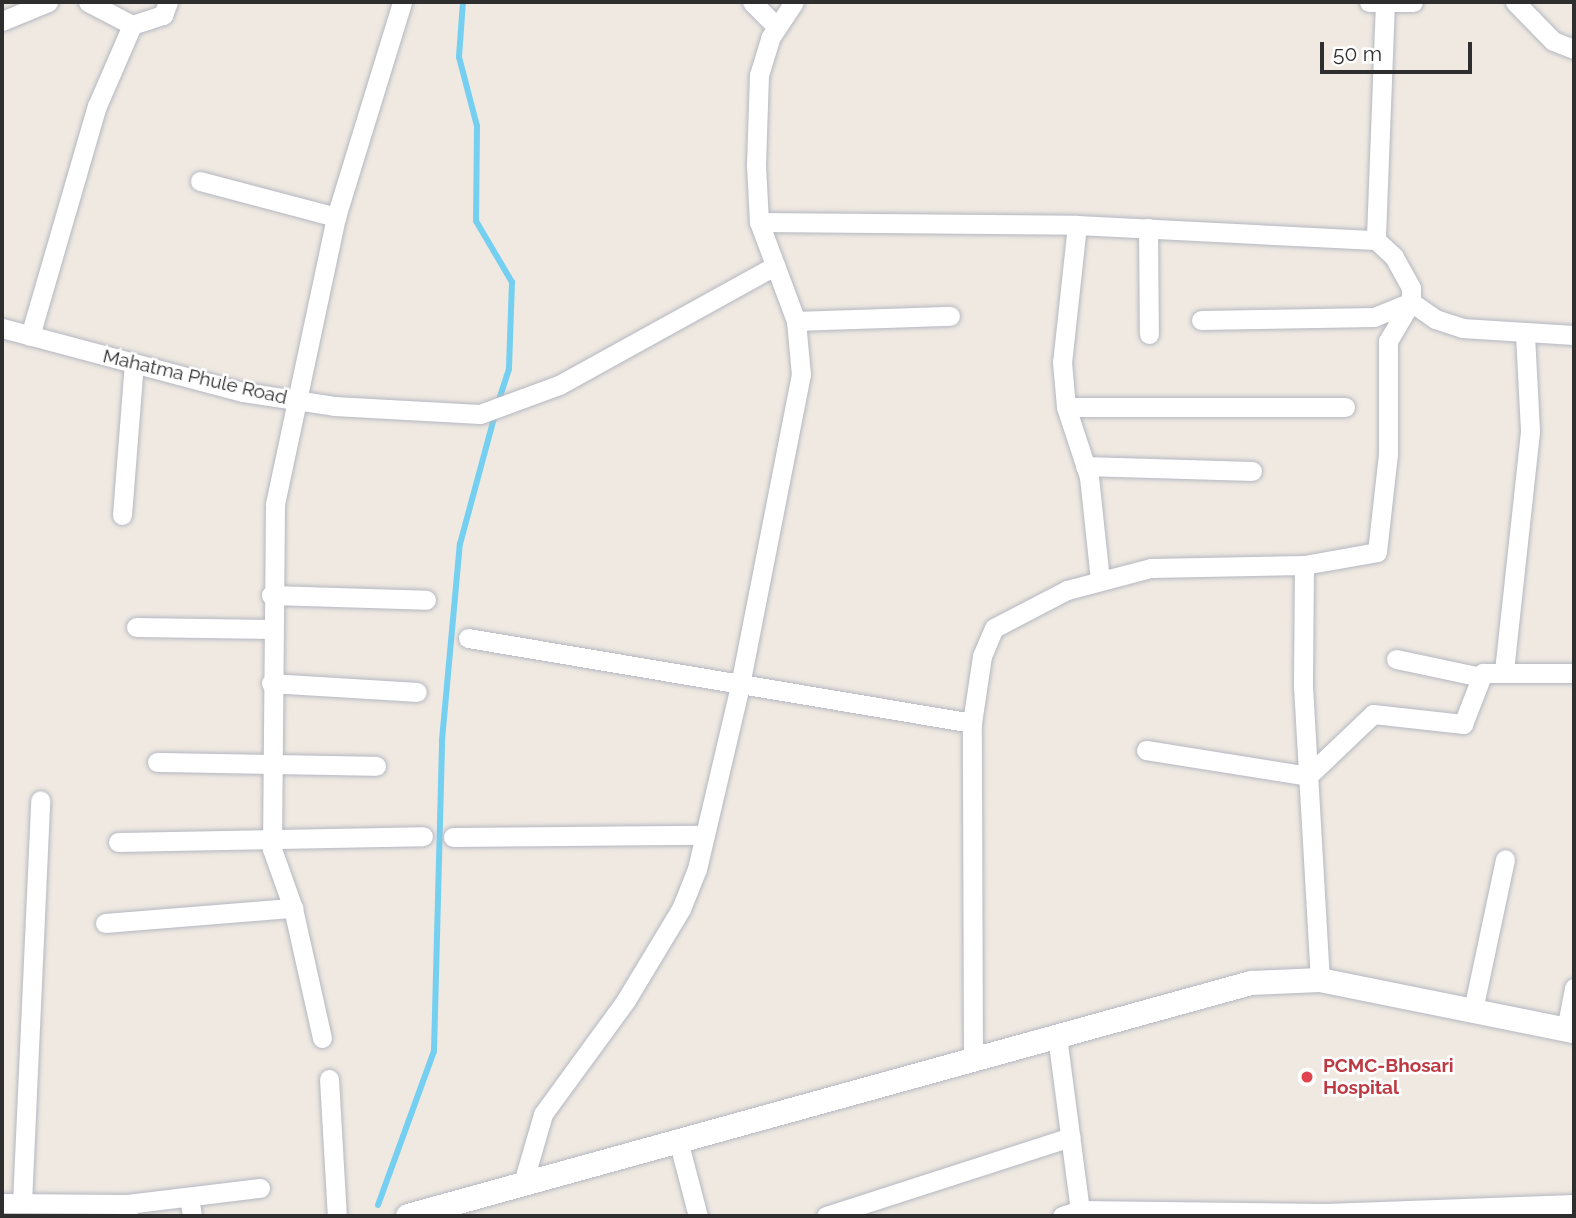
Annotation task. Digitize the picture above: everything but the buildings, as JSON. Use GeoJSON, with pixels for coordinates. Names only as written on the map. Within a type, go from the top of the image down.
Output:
{"type":"FeatureCollection","features":[{"type":"Feature","properties":{"kind":"street"},"geometry":{"type":"LineString","coordinates":[[2,21],[48,2]]}},
{"type":"Feature","properties":{"kind":"street"},"geometry":{"type":"LineString","coordinates":[[88,2],[132,26]]}},
{"type":"Feature","properties":{"kind":"street"},"geometry":{"type":"LineString","coordinates":[[30,336],[97,106],[132,26],[163,15],[169,2]]}},
{"type":"Feature","properties":{"kind":"street"},"geometry":{"type":"LineString","coordinates":[[322,1038],[293,908],[272,838],[271,595],[275,504],[294,400],[336,217],[402,2]]}},
{"type":"Feature","properties":{"kind":"street"},"geometry":{"type":"LineString","coordinates":[[752,2],[777,27]]}},
{"type":"Feature","properties":{"kind":"street"},"geometry":{"type":"LineString","coordinates":[[523,1183],[543,1114],[626,1000],[681,909],[705,835],[740,685],[801,375],[796,321],[759,222],[759,75],[777,27],[794,2]]}},
{"type":"Feature","properties":{"kind":"street"},"geometry":{"type":"LineString","coordinates":[[1376,240],[1380,2],[1413,2]]}},
{"type":"Feature","properties":{"kind":"street"},"geometry":{"type":"LineString","coordinates":[[1515,2],[1553,41],[1574,49]]}},
{"type":"Feature","properties":{"kind":"street"},"geometry":{"type":"LineString","coordinates":[[200,181],[336,217]]}},
{"type":"Feature","properties":{"kind":"street"},"geometry":{"type":"LineString","coordinates":[[759,222],[1077,225],[1376,240],[1394,257],[1411,302],[1462,328],[1574,335]]}},
{"type":"Feature","properties":{"kind":"street"},"geometry":{"type":"LineString","coordinates":[[1077,225],[1062,362],[1066,407],[1086,466],[1100,580]]}},
{"type":"Feature","properties":{"kind":"street"},"geometry":{"type":"LineString","coordinates":[[1148,228],[1149,334]]}},
{"type":"Feature","properties":{"kind":"street","name":"Mahatma Phule Road"},"geometry":{"type":"LineString","coordinates":[[2,328],[134,363],[294,400],[480,414],[520,402],[775,266]]}},
{"type":"Feature","properties":{"kind":"street"},"geometry":{"type":"LineString","coordinates":[[1201,320],[1374,317],[1411,302]]}},
{"type":"Feature","properties":{"kind":"street"},"geometry":{"type":"LineString","coordinates":[[973,1060],[972,723],[982,656],[994,628],[1100,580],[1151,568],[1304,565],[1377,552],[1388,454],[1388,341],[1411,302]]}},
{"type":"Feature","properties":{"kind":"street"},"geometry":{"type":"LineString","coordinates":[[796,321],[950,316]]}},
{"type":"Feature","properties":{"kind":"street"},"geometry":{"type":"LineString","coordinates":[[1504,671],[1530,430],[1525,333]]}},
{"type":"Feature","properties":{"kind":"street"},"geometry":{"type":"LineString","coordinates":[[122,514],[134,363]]}},
{"type":"Feature","properties":{"kind":"street"},"geometry":{"type":"LineString","coordinates":[[1066,407],[1345,407]]}},
{"type":"Feature","properties":{"kind":"street"},"geometry":{"type":"LineString","coordinates":[[1086,466],[1252,471]]}},
{"type":"Feature","properties":{"kind":"street"},"geometry":{"type":"LineString","coordinates":[[1304,565],[1308,776],[1320,980]]}},
{"type":"Feature","properties":{"kind":"street"},"geometry":{"type":"LineString","coordinates":[[271,595],[426,600]]}},
{"type":"Feature","properties":{"kind":"street"},"geometry":{"type":"LineString","coordinates":[[136,627],[271,629]]}},
{"type":"Feature","properties":{"kind":"street"},"geometry":{"type":"LineString","coordinates":[[468,638],[972,723]]}},
{"type":"Feature","properties":{"kind":"street"},"geometry":{"type":"LineString","coordinates":[[1396,659],[1481,677],[1504,671],[1574,673]]}},
{"type":"Feature","properties":{"kind":"street"},"geometry":{"type":"LineString","coordinates":[[1308,776],[1373,714],[1463,724],[1481,677]]}},
{"type":"Feature","properties":{"kind":"street"},"geometry":{"type":"LineString","coordinates":[[271,683],[417,692]]}},
{"type":"Feature","properties":{"kind":"street"},"geometry":{"type":"LineString","coordinates":[[1146,750],[1308,776]]}},
{"type":"Feature","properties":{"kind":"street"},"geometry":{"type":"LineString","coordinates":[[158,762],[376,766]]}},
{"type":"Feature","properties":{"kind":"street"},"geometry":{"type":"LineString","coordinates":[[22,1203],[40,800]]}},
{"type":"Feature","properties":{"kind":"street"},"geometry":{"type":"LineString","coordinates":[[453,837],[705,835]]}},
{"type":"Feature","properties":{"kind":"street"},"geometry":{"type":"LineString","coordinates":[[118,842],[423,836]]}},
{"type":"Feature","properties":{"kind":"street"},"geometry":{"type":"LineString","coordinates":[[1473,1010],[1505,859]]}},
{"type":"Feature","properties":{"kind":"street"},"geometry":{"type":"LineString","coordinates":[[105,923],[293,908]]}},
{"type":"Feature","properties":{"kind":"street"},"geometry":{"type":"LineString","coordinates":[[415,1216],[523,1183],[1251,983],[1320,980],[1570,1031],[1574,988]]}},
{"type":"Feature","properties":{"kind":"street"},"geometry":{"type":"LineString","coordinates":[[1057,1036],[1071,1138],[1071,1213],[1431,1213],[1574,1204]]}},
{"type":"Feature","properties":{"kind":"street"},"geometry":{"type":"LineString","coordinates":[[329,1079],[337,1216]]}},
{"type":"Feature","properties":{"kind":"street"},"geometry":{"type":"LineString","coordinates":[[826,1216],[1071,1138]]}},
{"type":"Feature","properties":{"kind":"street"},"geometry":{"type":"LineString","coordinates":[[678,1140],[698,1216]]}},
{"type":"Feature","properties":{"kind":"street"},"geometry":{"type":"LineString","coordinates":[[2,1203],[128,1210],[190,1206],[260,1188]]}},
{"type":"Feature","properties":{"kind":"waterway"},"geometry":{"type":"LineString","coordinates":[[463,2],[459,57],[477,126],[476,221],[512,282],[509,369],[498,403]]}},
{"type":"Feature","properties":{"kind":"waterway"},"geometry":{"type":"LineString","coordinates":[[378,1205],[434,1051],[442,740],[460,544],[495,414]]}},
{"type":"Feature","properties":{"kind":"place","name":"PCMC-Bhosari Hospital"},"geometry":{"type":"Point","coordinates":[1307,1077]}}]}
